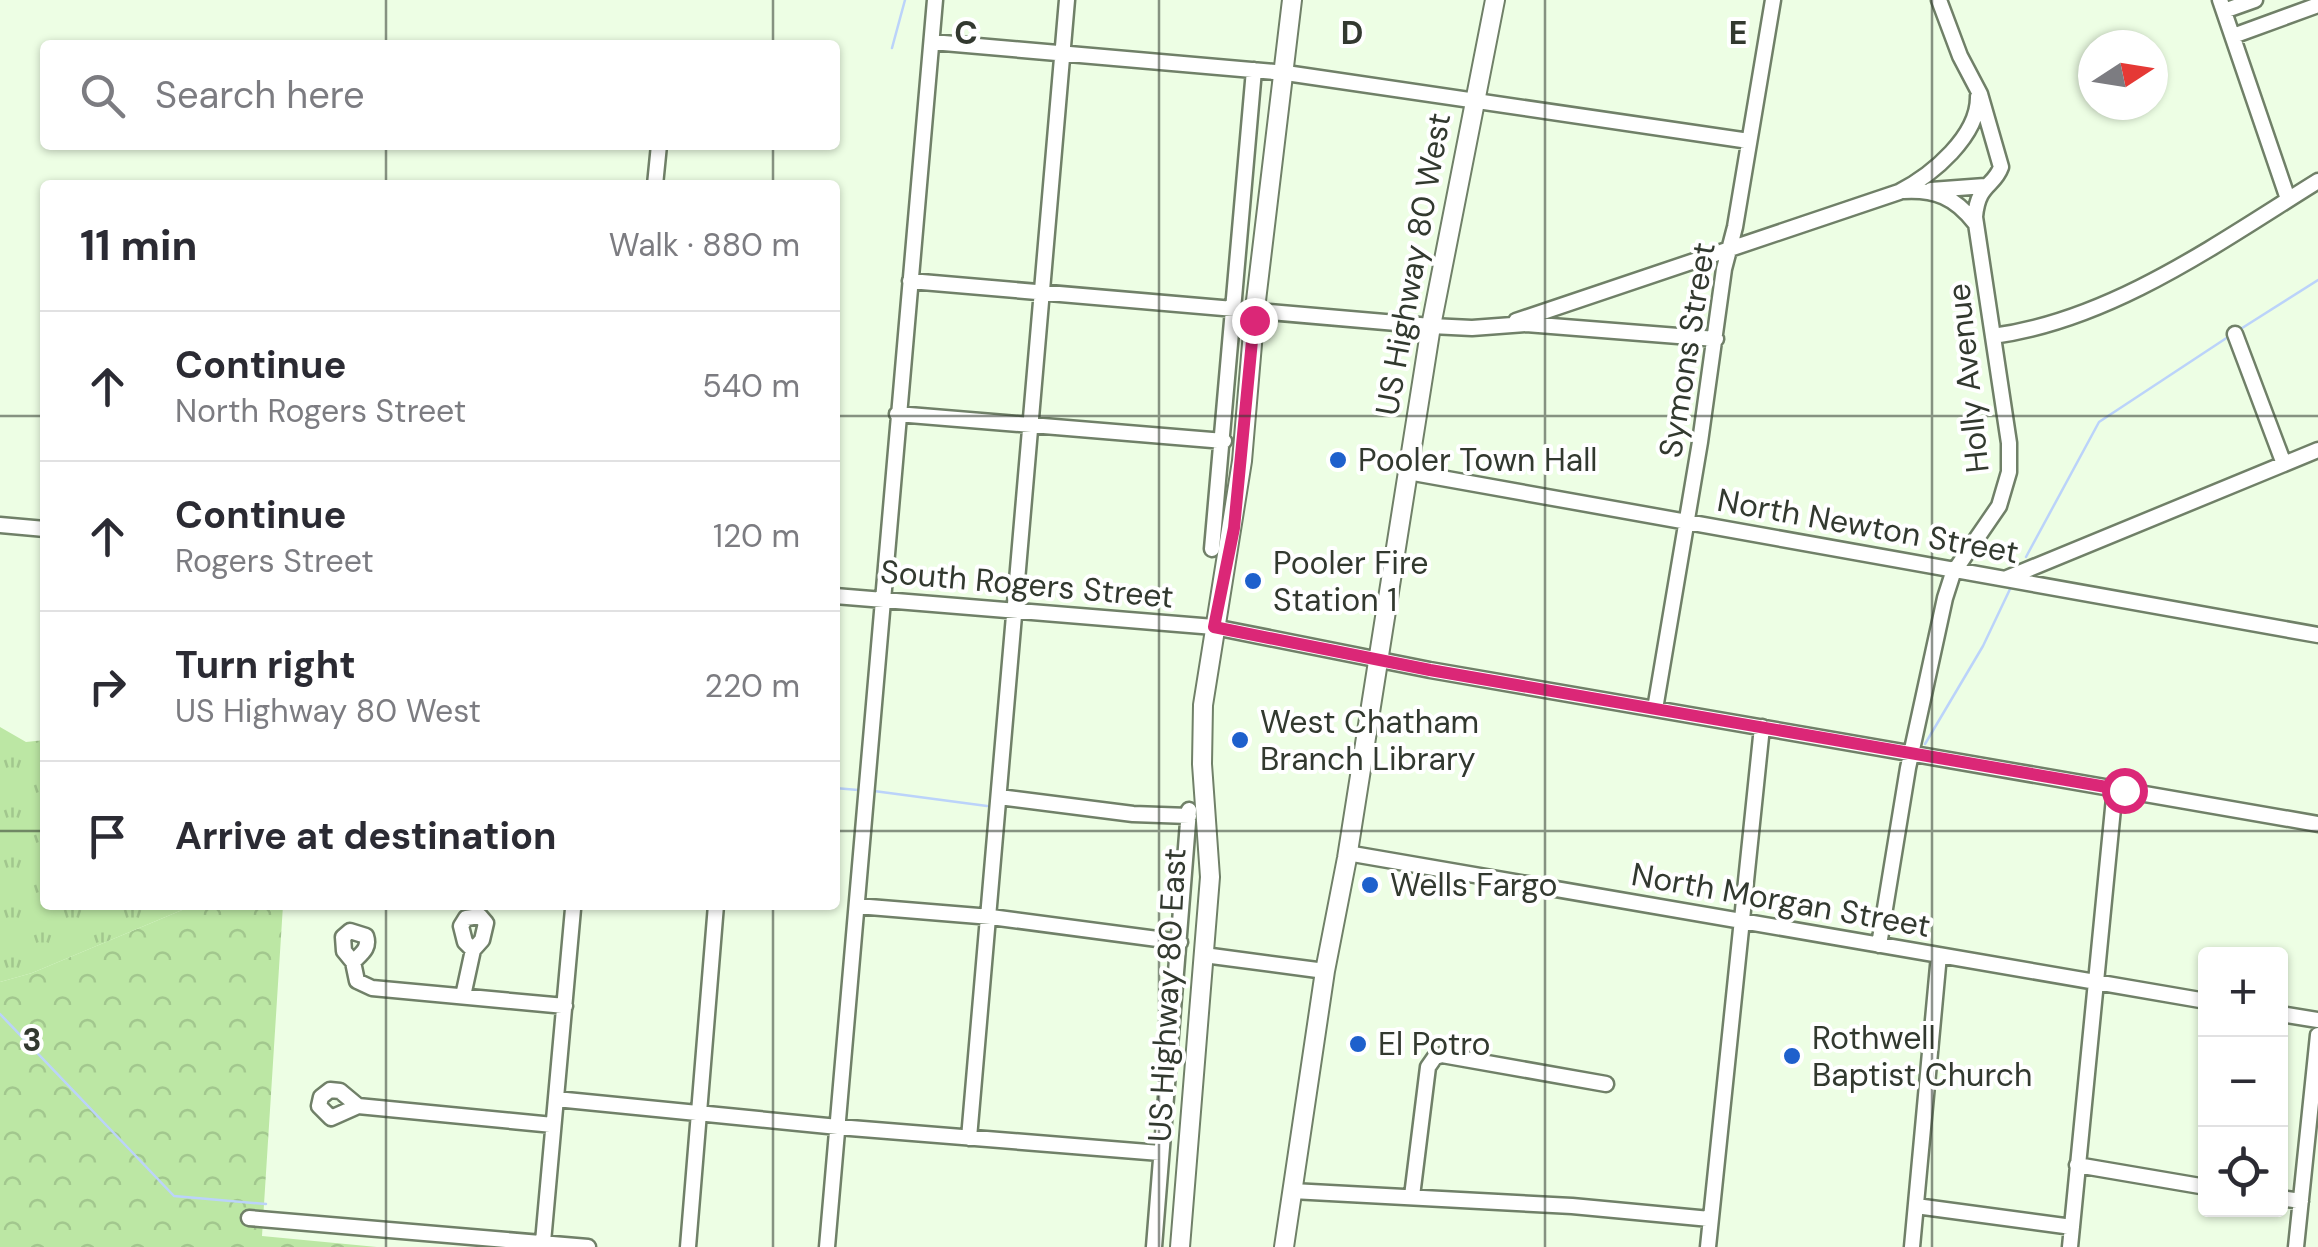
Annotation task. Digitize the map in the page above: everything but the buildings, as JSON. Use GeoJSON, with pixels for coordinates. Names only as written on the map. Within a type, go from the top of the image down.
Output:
{"type":"FeatureCollection","features":[{"type":"Feature","properties":{"kind":"main road"},"geometry":{"type":"LineString","coordinates":[[1214,627],[1242,461],[1255,310],[1292,0]]}},
{"type":"Feature","properties":{"kind":"main road","name":"US Highway 80 West"},"geometry":{"type":"LineString","coordinates":[[1378,659],[1431,326],[1495,0]]}},
{"type":"Feature","properties":{"kind":"main road","name":"US Highway 80 East"},"geometry":{"type":"LineString","coordinates":[[1180,1247],[1210,877],[1202,764],[1204,705],[1214,627]]}},
{"type":"Feature","properties":{"kind":"main road"},"geometry":{"type":"LineString","coordinates":[[1284,1247],[1325,971],[1378,659]]}},
{"type":"Feature","properties":{"kind":"street"},"geometry":{"type":"LineString","coordinates":[[827,1247],[935,0]]}},
{"type":"Feature","properties":{"kind":"street"},"geometry":{"type":"LineString","coordinates":[[970,1138],[1067,0]]}},
{"type":"Feature","properties":{"kind":"street","name":"Symons Street"},"geometry":{"type":"LineString","coordinates":[[1655,708],[1716,339],[1724,268],[1773,0]]}},
{"type":"Feature","properties":{"kind":"street","name":"Holly Avenue"},"geometry":{"type":"LineString","coordinates":[[1880,945],[1912,753],[1944,598],[1956,569],[1997,511],[2009,472],[1975,223],[1977,202],[2001,167],[1980,94],[1939,0]]}},
{"type":"Feature","properties":{"kind":"street"},"geometry":{"type":"LineString","coordinates":[[2255,0],[2222,6],[2288,199]]}},
{"type":"Feature","properties":{"kind":"street"},"geometry":{"type":"LineString","coordinates":[[2233,36],[2318,4]]}},
{"type":"Feature","properties":{"kind":"street"},"geometry":{"type":"LineString","coordinates":[[932,42],[1286,73],[1749,142]]}},
{"type":"Feature","properties":{"kind":"street"},"geometry":{"type":"LineString","coordinates":[[1212,549],[1254,70]]}},
{"type":"Feature","properties":{"kind":"street"},"geometry":{"type":"LineString","coordinates":[[1899,192],[1939,162],[1971,125],[1978,99],[1971,76]]}},
{"type":"Feature","properties":{"kind":"street"},"geometry":{"type":"LineString","coordinates":[[656,180],[658,150]]}},
{"type":"Feature","properties":{"kind":"street"},"geometry":{"type":"LineString","coordinates":[[1993,336],[2050,325],[2168,274],[2318,180]]}},
{"type":"Feature","properties":{"kind":"street"},"geometry":{"type":"LineString","coordinates":[[1496,326],[1899,192],[1985,186]]}},
{"type":"Feature","properties":{"kind":"street"},"geometry":{"type":"LineString","coordinates":[[1928,191],[1956,201],[1975,223]]}},
{"type":"Feature","properties":{"kind":"street"},"geometry":{"type":"LineString","coordinates":[[910,281],[1431,326],[1526,324],[1716,339]]}},
{"type":"Feature","properties":{"kind":"street"},"geometry":{"type":"LineString","coordinates":[[2235,334],[2284,464]]}},
{"type":"Feature","properties":{"kind":"street"},"geometry":{"type":"LineString","coordinates":[[898,414],[1224,442]]}},
{"type":"Feature","properties":{"kind":"street"},"geometry":{"type":"LineString","coordinates":[[2007,578],[2318,450]]}},
{"type":"Feature","properties":{"kind":"street","name":"North Newton Street"},"geometry":{"type":"LineString","coordinates":[[1408,472],[2318,635]]}},
{"type":"Feature","properties":{"kind":"street"},"geometry":{"type":"LineString","coordinates":[[0,525],[40,528]]}},
{"type":"Feature","properties":{"kind":"street","name":"South Rogers Street"},"geometry":{"type":"LineString","coordinates":[[840,596],[1214,627],[2318,824]]}},
{"type":"Feature","properties":{"kind":"street"},"geometry":{"type":"LineString","coordinates":[[1708,1247],[1762,727]]}},
{"type":"Feature","properties":{"kind":"street"},"geometry":{"type":"LineString","coordinates":[[2070,1247],[2115,788]]}},
{"type":"Feature","properties":{"kind":"street"},"geometry":{"type":"LineString","coordinates":[[999,797],[1134,814],[1189,813],[1154,1247]]}},
{"type":"Feature","properties":{"kind":"street","name":"North Morgan Street"},"geometry":{"type":"LineString","coordinates":[[1347,852],[2198,1000]]}},
{"type":"Feature","properties":{"kind":"street"},"geometry":{"type":"LineString","coordinates":[[856,906],[990,917],[1180,942]]}},
{"type":"Feature","properties":{"kind":"street"},"geometry":{"type":"LineString","coordinates":[[543,1242],[574,910]]}},
{"type":"Feature","properties":{"kind":"street"},"geometry":{"type":"LineString","coordinates":[[688,1247],[716,910]]}},
{"type":"Feature","properties":{"kind":"street"},"geometry":{"type":"LineString","coordinates":[[463,996],[473,950]]}},
{"type":"Feature","properties":{"kind":"street"},"geometry":{"type":"LineString","coordinates":[[1204,955],[1325,971]]}},
{"type":"Feature","properties":{"kind":"street"},"geometry":{"type":"LineString","coordinates":[[1912,1247],[1939,956]]}},
{"type":"Feature","properties":{"kind":"street"},"geometry":{"type":"LineString","coordinates":[[353,962],[357,981],[372,988],[565,1006]]}},
{"type":"Feature","properties":{"kind":"street"},"geometry":{"type":"LineString","coordinates":[[2288,1015],[2318,1020]]}},
{"type":"Feature","properties":{"kind":"street"},"geometry":{"type":"LineString","coordinates":[[2296,1247],[2318,1035]]}},
{"type":"Feature","properties":{"kind":"street"},"geometry":{"type":"LineString","coordinates":[[1412,1196],[1428,1067],[1435,1057],[1442,1055],[1606,1084]]}},
{"type":"Feature","properties":{"kind":"street"},"geometry":{"type":"LineString","coordinates":[[556,1099],[1160,1153]]}},
{"type":"Feature","properties":{"kind":"street"},"geometry":{"type":"LineString","coordinates":[[358,1106],[553,1126]]}},
{"type":"Feature","properties":{"kind":"street"},"geometry":{"type":"LineString","coordinates":[[2078,1165],[2198,1186]]}},
{"type":"Feature","properties":{"kind":"street"},"geometry":{"type":"LineString","coordinates":[[1292,1191],[1572,1206],[1710,1219]]}},
{"type":"Feature","properties":{"kind":"street"},"geometry":{"type":"LineString","coordinates":[[2288,1199],[2301,1201]]}},
{"type":"Feature","properties":{"kind":"street"},"geometry":{"type":"LineString","coordinates":[[1916,1206],[2072,1228]]}},
{"type":"Feature","properties":{"kind":"street"},"geometry":{"type":"LineString","coordinates":[[248,1218],[588,1247]]}},
{"type":"Feature","properties":{"kind":"green space"},"geometry":{"type":"Polygon","coordinates":[[[0,727],[26,742],[40,741],[40,910],[182,910],[32,973],[0,982],[0,727]]]}},
{"type":"Feature","properties":{"kind":"green space"},"geometry":{"type":"Polygon","coordinates":[[[182,910],[283,910],[262,1236],[377,1247],[0,1247],[0,982],[32,973],[182,910]]]}},
{"type":"Feature","properties":{"kind":"waterway"},"geometry":{"type":"LineString","coordinates":[[892,48],[905,0]]}},
{"type":"Feature","properties":{"kind":"waterway"},"geometry":{"type":"LineString","coordinates":[[2239,330],[2318,280]]}},
{"type":"Feature","properties":{"kind":"waterway"},"geometry":{"type":"LineString","coordinates":[[2026,557],[2099,422],[2228,337]]}},
{"type":"Feature","properties":{"kind":"waterway"},"geometry":{"type":"LineString","coordinates":[[1925,744],[1983,646],[2011,587]]}},
{"type":"Feature","properties":{"kind":"waterway"},"geometry":{"type":"LineString","coordinates":[[840,788],[858,790]]}},
{"type":"Feature","properties":{"kind":"waterway"},"geometry":{"type":"LineString","coordinates":[[874,791],[987,806]]}},
{"type":"Feature","properties":{"kind":"waterway"},"geometry":{"type":"LineString","coordinates":[[0,1014],[174,1196],[266,1204]]}},
{"type":"Feature","properties":{"kind":"place","name":"Pooler Town Hall"},"geometry":{"type":"Point","coordinates":[1338,460]}},
{"type":"Feature","properties":{"kind":"place","name":"Pooler Fire Station 1"},"geometry":{"type":"Point","coordinates":[1253,581]}},
{"type":"Feature","properties":{"kind":"place","name":"West Chatham Branch Library"},"geometry":{"type":"Point","coordinates":[1240,740]}},
{"type":"Feature","properties":{"kind":"place","name":"Wells Fargo"},"geometry":{"type":"Point","coordinates":[1370,885]}},
{"type":"Feature","properties":{"kind":"place","name":"El Potro"},"geometry":{"type":"Point","coordinates":[1358,1044]}},
{"type":"Feature","properties":{"kind":"place","name":"Rothwell Baptist Church"},"geometry":{"type":"Point","coordinates":[1792,1056]}},
{"type":"Feature","properties":{"kind":"route"},"geometry":{"type":"LineString","coordinates":[[1254,320],[1234,528],[1214,627],[1430,670],[2124,790]]}}]}
